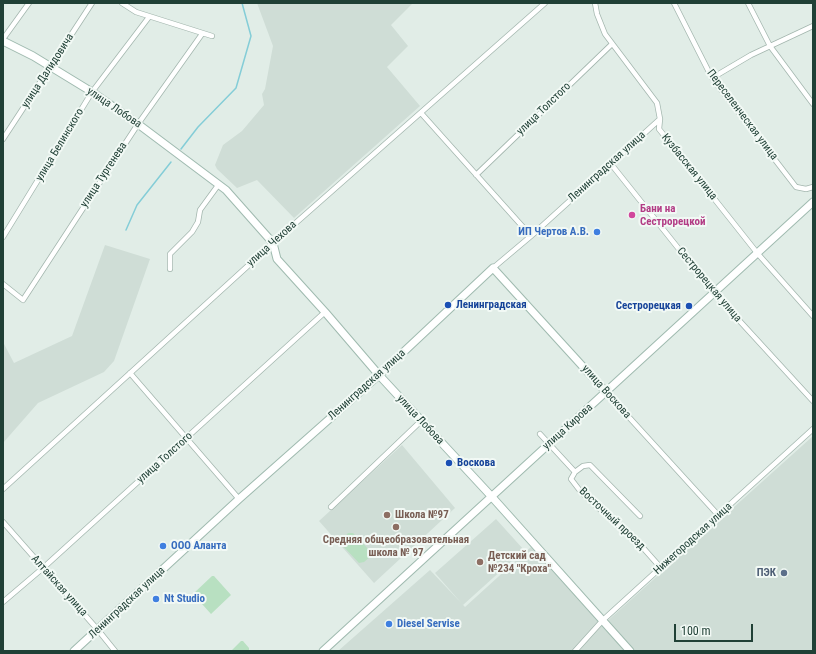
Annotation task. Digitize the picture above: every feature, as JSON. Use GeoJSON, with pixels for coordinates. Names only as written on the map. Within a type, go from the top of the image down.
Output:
{"type":"FeatureCollection","features":[{"type":"Feature","properties":{"kind":"street"},"geometry":{"type":"LineString","coordinates":[[3,40],[29,3]]}},
{"type":"Feature","properties":{"kind":"street","name":"улица Далидовича"},"geometry":{"type":"LineString","coordinates":[[3,139],[92,3]]}},
{"type":"Feature","properties":{"kind":"street"},"geometry":{"type":"LineString","coordinates":[[122,3],[136,12],[149,17],[212,36]]}},
{"type":"Feature","properties":{"kind":"street","name":"улица Чехова"},"geometry":{"type":"LineString","coordinates":[[3,489],[273,243],[545,3]]}},
{"type":"Feature","properties":{"kind":"street","name":"Кузбасская улица"},"geometry":{"type":"LineString","coordinates":[[595,3],[597,14],[605,34],[657,103],[660,119],[659,129],[758,254],[813,316]]}},
{"type":"Feature","properties":{"kind":"street","name":"Переселенческая улица"},"geometry":{"type":"LineString","coordinates":[[674,3],[712,78],[796,186],[806,189],[813,187]]}},
{"type":"Feature","properties":{"kind":"street"},"geometry":{"type":"LineString","coordinates":[[748,3],[770,46],[813,104]]}},
{"type":"Feature","properties":{"kind":"street","name":"улица Белинского"},"geometry":{"type":"LineString","coordinates":[[3,236],[92,92],[149,17]]}},
{"type":"Feature","properties":{"kind":"street"},"geometry":{"type":"LineString","coordinates":[[712,78],[751,55],[813,26]]}},
{"type":"Feature","properties":{"kind":"street","name":"улица Тургенева"},"geometry":{"type":"LineString","coordinates":[[3,284],[23,300],[138,124],[202,34]]}},
{"type":"Feature","properties":{"kind":"street","name":"улица Лобова"},"geometry":{"type":"LineString","coordinates":[[3,40],[92,92],[138,124],[226,190],[273,243],[277,259],[379,375],[492,497],[630,651]]}},
{"type":"Feature","properties":{"kind":"street","name":"улица Толстого"},"geometry":{"type":"LineString","coordinates":[[476,175],[612,44]]}},
{"type":"Feature","properties":{"kind":"street"},"geometry":{"type":"LineString","coordinates":[[421,113],[531,236]]}},
{"type":"Feature","properties":{"kind":"street","name":"Ленинградская улица"},"geometry":{"type":"LineString","coordinates":[[74,651],[239,499],[379,375],[493,268],[531,236],[660,119]]}},
{"type":"Feature","properties":{"kind":"street","name":"Сестрорецкая улица"},"geometry":{"type":"LineString","coordinates":[[611,164],[714,293],[813,401]]}},
{"type":"Feature","properties":{"kind":"street"},"geometry":{"type":"LineString","coordinates":[[170,269],[170,254],[192,232],[198,222],[200,210],[219,184]]}},
{"type":"Feature","properties":{"kind":"street","name":"улица Кирова"},"geometry":{"type":"LineString","coordinates":[[323,651],[813,202]]}},
{"type":"Feature","properties":{"kind":"street","name":"улица Воскова"},"geometry":{"type":"LineString","coordinates":[[493,268],[719,516]]}},
{"type":"Feature","properties":{"kind":"street","name":"улица Толстого"},"geometry":{"type":"LineString","coordinates":[[3,602],[43,568],[325,312]]}},
{"type":"Feature","properties":{"kind":"street"},"geometry":{"type":"LineString","coordinates":[[130,373],[239,499]]}},
{"type":"Feature","properties":{"kind":"street"},"geometry":{"type":"LineString","coordinates":[[331,506],[421,421]]}},
{"type":"Feature","properties":{"kind":"street","name":"Нижегородская улица"},"geometry":{"type":"LineString","coordinates":[[575,651],[603,620],[813,429]]}},
{"type":"Feature","properties":{"kind":"street"},"geometry":{"type":"LineString","coordinates":[[540,434],[575,472],[583,466],[590,465],[640,516]]}},
{"type":"Feature","properties":{"kind":"street","name":"Восточный проезд"},"geometry":{"type":"LineString","coordinates":[[575,472],[571,479],[581,492],[637,541],[661,568]]}},
{"type":"Feature","properties":{"kind":"street","name":"Алтайская улица"},"geometry":{"type":"LineString","coordinates":[[3,522],[115,651]]}},
{"type":"Feature","properties":{"kind":"shaded area"},"geometry":{"type":"Polygon","coordinates":[[[257,3],[413,3],[391,25],[408,46],[387,67],[420,106],[294,218],[257,180],[237,188],[217,169],[215,165],[223,145],[242,131],[264,105],[262,94],[265,89],[273,46],[257,3]]]}},
{"type":"Feature","properties":{"kind":"shaded area"},"geometry":{"type":"Polygon","coordinates":[[[105,245],[150,259],[114,361],[104,372],[38,403],[3,443],[3,342],[14,363],[72,336],[105,245]]]}},
{"type":"Feature","properties":{"kind":"shaded area"},"geometry":{"type":"Polygon","coordinates":[[[813,436],[813,651],[338,651],[430,570],[465,607],[531,547],[604,624],[813,436]]]}},
{"type":"Feature","properties":{"kind":"shaded area","name":"Школа №97"},"geometry":{"type":"Polygon","coordinates":[[[402,445],[455,508],[374,583],[319,521],[402,445]]]}},
{"type":"Feature","properties":{"kind":"shaded area","name":"Детский сад №234 \"Кроха\""},"geometry":{"type":"Polygon","coordinates":[[[496,519],[524,550],[463,605],[435,573],[496,519]]]}},
{"type":"Feature","properties":{"kind":"green space"},"geometry":{"type":"Polygon","coordinates":[[[348,533],[353,533],[371,552],[371,556],[364,562],[359,563],[342,545],[342,541],[348,533]]]}},
{"type":"Feature","properties":{"kind":"green space"},"geometry":{"type":"Polygon","coordinates":[[[212,576],[214,576],[231,595],[211,614],[193,594],[212,576]]]}},
{"type":"Feature","properties":{"kind":"green space"},"geometry":{"type":"Polygon","coordinates":[[[241,641],[243,641],[249,650],[231,651],[241,641]]]}},
{"type":"Feature","properties":{"kind":"waterway"},"geometry":{"type":"LineString","coordinates":[[181,149],[198,127],[236,88],[251,36],[242,3]]}},
{"type":"Feature","properties":{"kind":"waterway"},"geometry":{"type":"LineString","coordinates":[[126,230],[137,205],[171,162]]}},
{"type":"Feature","properties":{"kind":"place","name":"Бани на Сестрорецкой"},"geometry":{"type":"Point","coordinates":[632,215]}},
{"type":"Feature","properties":{"kind":"place","name":"ИП Чертов А.В."},"geometry":{"type":"Point","coordinates":[597,232]}},
{"type":"Feature","properties":{"kind":"place","name":"Ленинградская"},"geometry":{"type":"Point","coordinates":[448,305]}},
{"type":"Feature","properties":{"kind":"place","name":"Сестрорецкая"},"geometry":{"type":"Point","coordinates":[689,306]}},
{"type":"Feature","properties":{"kind":"place","name":"Воскова"},"geometry":{"type":"Point","coordinates":[449,463]}},
{"type":"Feature","properties":{"kind":"place","name":"Школа №97"},"geometry":{"type":"Point","coordinates":[387,515]}},
{"type":"Feature","properties":{"kind":"place","name":"Средняя общеобразовательная школа № 97"},"geometry":{"type":"Point","coordinates":[396,527]}},
{"type":"Feature","properties":{"kind":"place","name":"ООО Аланта"},"geometry":{"type":"Point","coordinates":[163,546]}},
{"type":"Feature","properties":{"kind":"place","name":"Детский сад №234 \"Кроха\""},"geometry":{"type":"Point","coordinates":[480,562]}},
{"type":"Feature","properties":{"kind":"place","name":"ПЭК"},"geometry":{"type":"Point","coordinates":[784,573]}},
{"type":"Feature","properties":{"kind":"place","name":"Nt Studio"},"geometry":{"type":"Point","coordinates":[156,599]}},
{"type":"Feature","properties":{"kind":"place","name":"Diesel Servise"},"geometry":{"type":"Point","coordinates":[389,624]}}]}
